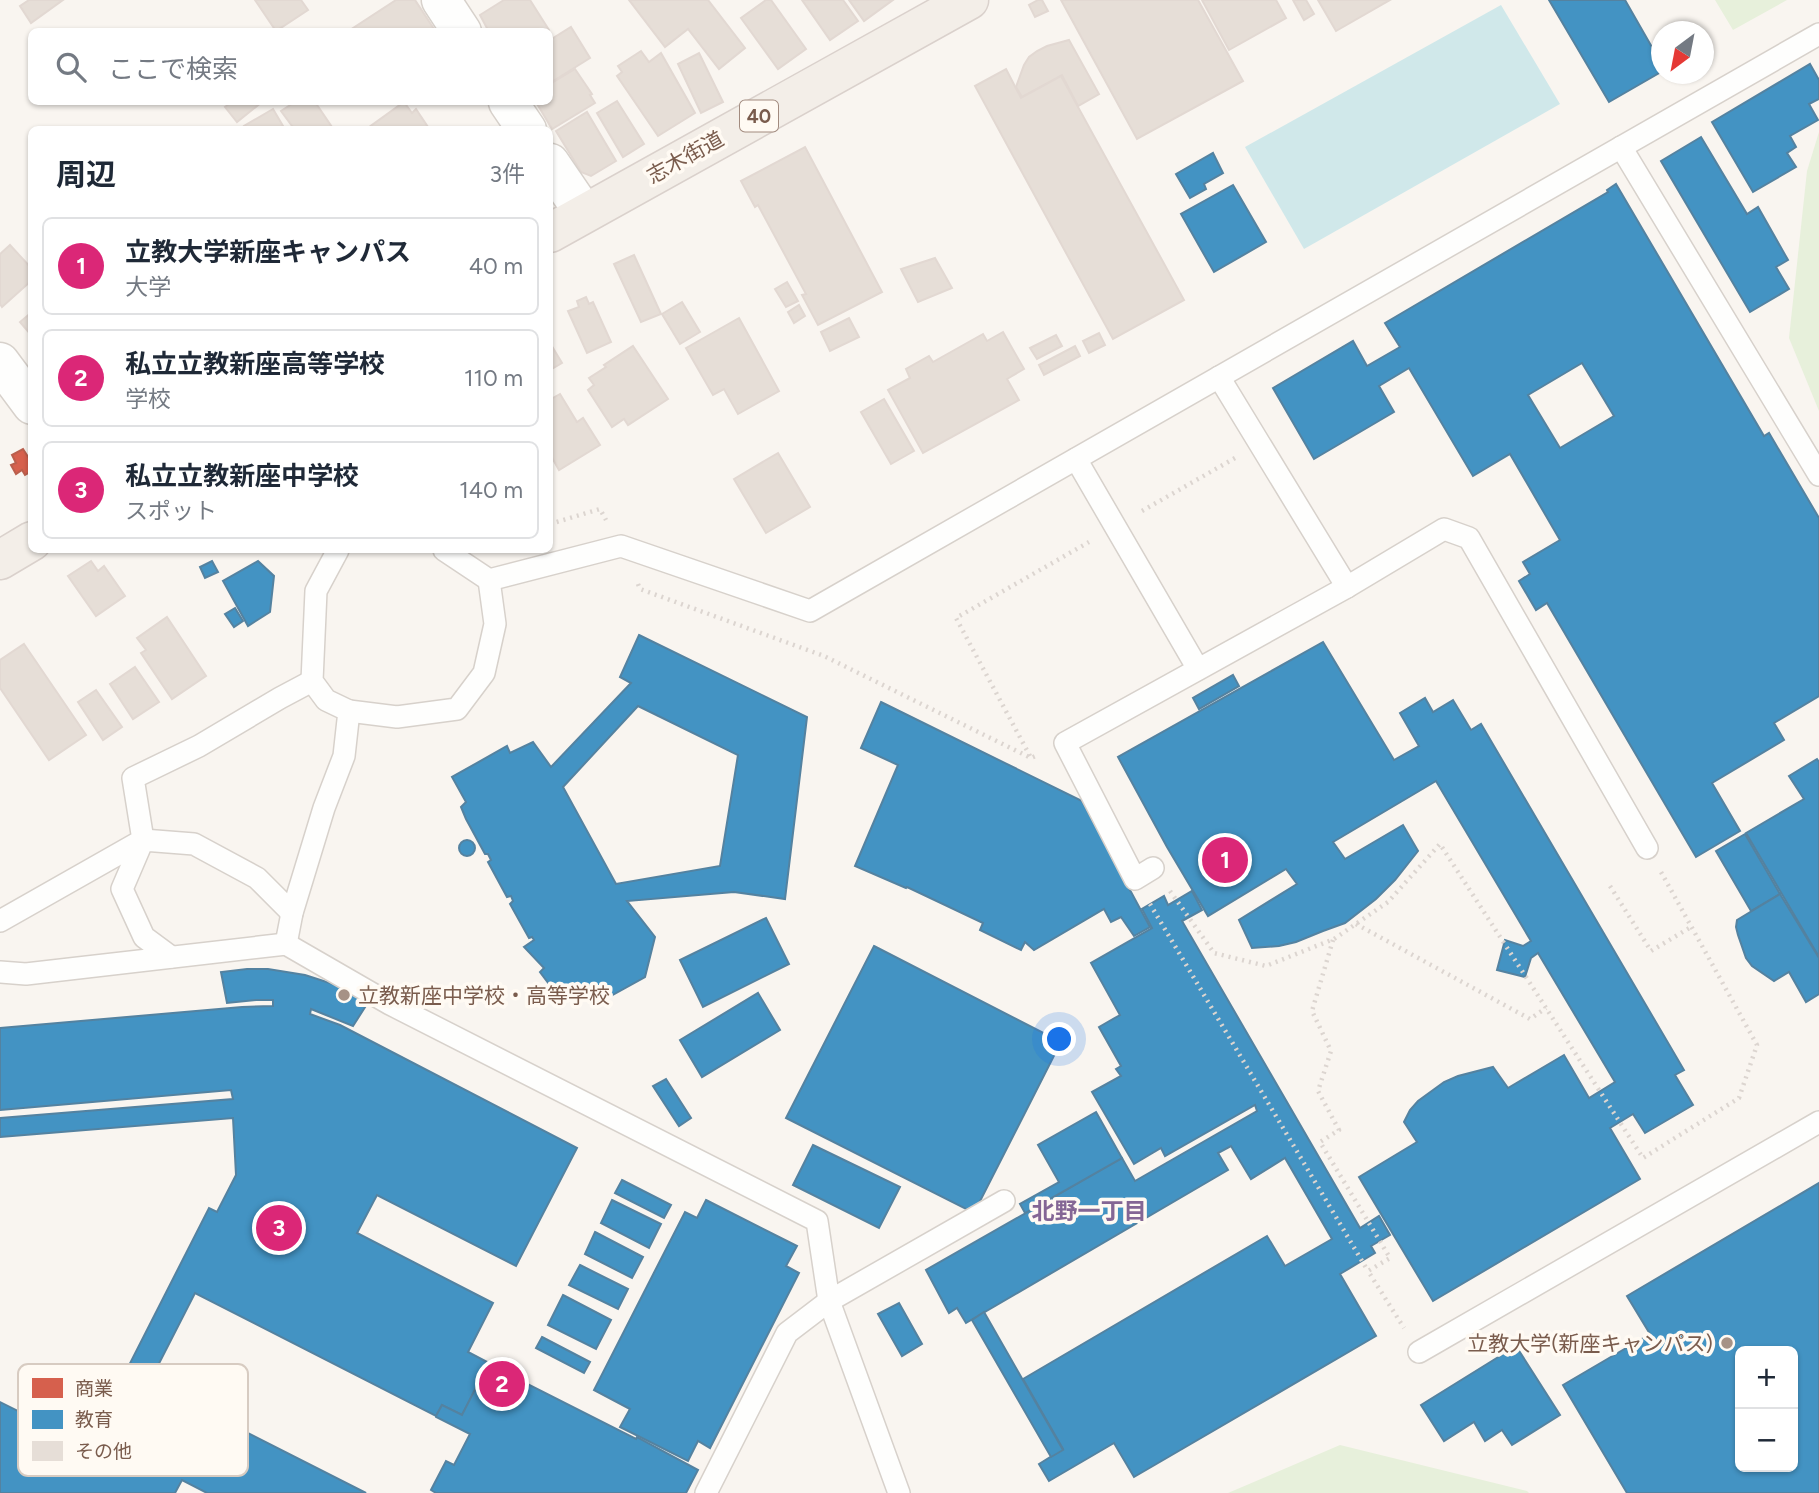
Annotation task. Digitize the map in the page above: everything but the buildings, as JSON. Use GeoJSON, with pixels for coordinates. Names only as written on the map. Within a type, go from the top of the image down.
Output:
{"type":"FeatureCollection","features":[{"type":"Feature","properties":{"kind":"main road","name":"志木街道"},"geometry":{"type":"LineString","coordinates":[[553,231],[968,0]]}},
{"type":"Feature","properties":{"kind":"main road"},"geometry":{"type":"LineString","coordinates":[[0,560],[28,543]]}},
{"type":"Feature","properties":{"kind":"street"},"geometry":{"type":"LineString","coordinates":[[441,0],[459,28]]}},
{"type":"Feature","properties":{"kind":"street"},"geometry":{"type":"LineString","coordinates":[[510,105],[524,126]]}},
{"type":"Feature","properties":{"kind":"street"},"geometry":{"type":"LineString","coordinates":[[553,167],[584,213]]}},
{"type":"Feature","properties":{"kind":"street"},"geometry":{"type":"LineString","coordinates":[[0,362],[28,400]]}},
{"type":"Feature","properties":{"kind":"lane"},"geometry":{"type":"LineString","coordinates":[[448,553],[489,580],[621,546],[810,611],[1819,34]]}},
{"type":"Feature","properties":{"kind":"lane"},"geometry":{"type":"LineString","coordinates":[[1620,147],[1819,475]]}},
{"type":"Feature","properties":{"kind":"lane"},"geometry":{"type":"LineString","coordinates":[[1219,377],[1347,587]]}},
{"type":"Feature","properties":{"kind":"lane"},"geometry":{"type":"LineString","coordinates":[[1076,459],[1198,669]]}},
{"type":"Feature","properties":{"kind":"lane"},"geometry":{"type":"LineString","coordinates":[[1153,868],[1135,879],[1065,743],[1347,587],[1444,529],[1469,538],[1647,848]]}},
{"type":"Feature","properties":{"kind":"lane"},"geometry":{"type":"LineString","coordinates":[[336,553],[317,591],[312,681],[327,700],[349,711],[397,717],[457,709],[484,673],[495,624],[489,580]]}},
{"type":"Feature","properties":{"kind":"lane"},"geometry":{"type":"LineString","coordinates":[[171,957],[144,937],[122,889],[143,840],[132,778],[199,746],[312,681]]}},
{"type":"Feature","properties":{"kind":"lane"},"geometry":{"type":"LineString","coordinates":[[286,944],[292,913],[324,808],[344,757],[349,711]]}},
{"type":"Feature","properties":{"kind":"lane"},"geometry":{"type":"LineString","coordinates":[[0,921],[143,840],[194,844],[257,878],[292,913]]}},
{"type":"Feature","properties":{"kind":"lane"},"geometry":{"type":"LineString","coordinates":[[0,972],[26,974],[286,944],[390,1004],[817,1221],[829,1301],[899,1493]]}},
{"type":"Feature","properties":{"kind":"lane"},"geometry":{"type":"LineString","coordinates":[[1419,1352],[1819,1122]]}},
{"type":"Feature","properties":{"kind":"lane"},"geometry":{"type":"LineString","coordinates":[[706,1493],[787,1333],[829,1301],[1004,1201]]}},
{"type":"Feature","properties":{"kind":"path"},"geometry":{"type":"LineString","coordinates":[[1140,513],[1260,444]]}},
{"type":"Feature","properties":{"kind":"path"},"geometry":{"type":"LineString","coordinates":[[553,523],[600,509],[621,546],[640,589],[824,656],[1031,758]]}},
{"type":"Feature","properties":{"kind":"path"},"geometry":{"type":"LineString","coordinates":[[1031,758],[956,618],[1091,541]]}},
{"type":"Feature","properties":{"kind":"path"},"geometry":{"type":"LineString","coordinates":[[1031,758],[1065,743]]}},
{"type":"Feature","properties":{"kind":"path"},"geometry":{"type":"LineString","coordinates":[[1153,868],[1214,953],[1266,966],[1334,939],[1388,902],[1440,844],[1643,1158],[1739,1098],[1757,1045],[1647,848]]}},
{"type":"Feature","properties":{"kind":"path"},"geometry":{"type":"LineString","coordinates":[[1135,879],[1419,1352]]}},
{"type":"Feature","properties":{"kind":"path"},"geometry":{"type":"LineString","coordinates":[[1611,886],[1651,951],[1691,927]]}},
{"type":"Feature","properties":{"kind":"path"},"geometry":{"type":"LineString","coordinates":[[1356,924],[1530,1019],[1546,1008]]}},
{"type":"Feature","properties":{"kind":"path"},"geometry":{"type":"LineString","coordinates":[[1334,939],[1312,1011],[1331,1051],[1318,1091],[1339,1130],[1320,1142],[1390,1258],[1368,1271]]}},
{"type":"Feature","properties":{"kind":"green space"},"geometry":{"type":"Polygon","coordinates":[[[1715,0],[1787,0],[1733,30],[1715,0]]]}},
{"type":"Feature","properties":{"kind":"green space"},"geometry":{"type":"Polygon","coordinates":[[[1819,132],[1819,411],[1789,338],[1807,171],[1819,132]]]}},
{"type":"Feature","properties":{"kind":"green space"},"geometry":{"type":"Polygon","coordinates":[[[1340,1445],[1527,1491],[1529,1493],[1228,1493],[1340,1445]]]}},
{"type":"Feature","properties":{"kind":"water"},"geometry":{"type":"Polygon","coordinates":[[[1501,5],[1560,104],[1304,249],[1245,147],[1501,5]]]}},
{"type":"Feature","properties":{"kind":"place","name":"立教大学新座キャンパス"},"geometry":{"type":"Point","coordinates":[1225,860]}},
{"type":"Feature","properties":{"kind":"place","name":"立教新座中学校・高等学校"},"geometry":{"type":"Point","coordinates":[344,995]}},
{"type":"Feature","properties":{"kind":"place","name":"私立立教新座中学校"},"geometry":{"type":"Point","coordinates":[279,1228]}},
{"type":"Feature","properties":{"kind":"place","name":"立教大学(新座キャンパス)"},"geometry":{"type":"Point","coordinates":[1727,1343]}},
{"type":"Feature","properties":{"kind":"place","name":"私立立教新座高等学校"},"geometry":{"type":"Point","coordinates":[502,1384]}},
{"type":"Feature","properties":{"kind":"district","name":"北野一丁目"},"geometry":{"type":"Point","coordinates":[1089,1211]}}]}
